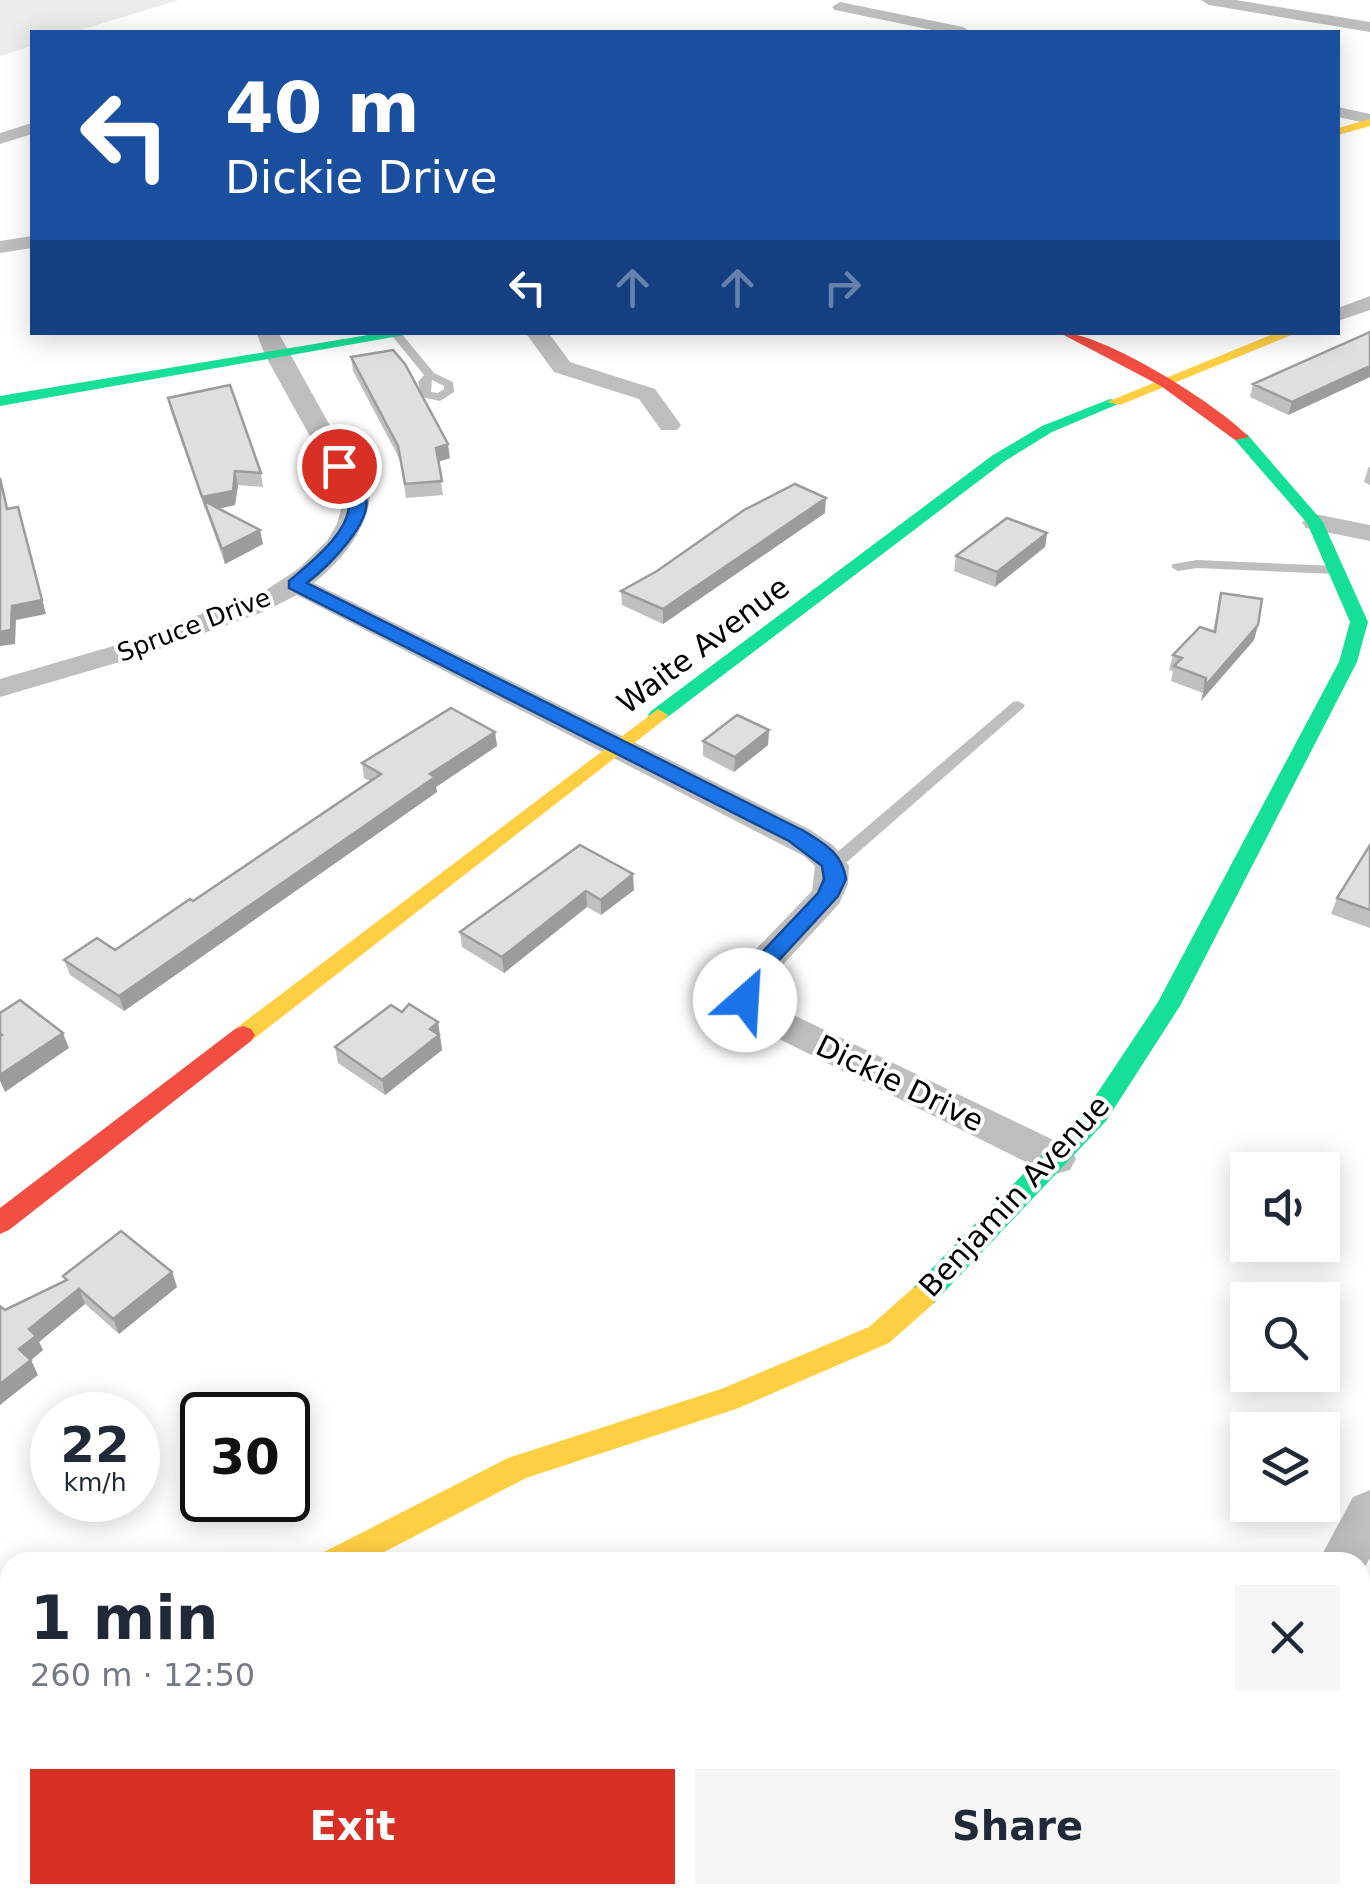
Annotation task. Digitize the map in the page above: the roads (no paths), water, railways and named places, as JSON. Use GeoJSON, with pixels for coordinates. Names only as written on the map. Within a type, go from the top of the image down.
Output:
{"type":"FeatureCollection","features":[{"type":"Feature","properties":{"kind":"street"},"geometry":{"type":"LineString","coordinates":[[1210,0],[1370,27]]}},
{"type":"Feature","properties":{"kind":"street"},"geometry":{"type":"LineString","coordinates":[[840,7],[953,30]]}},
{"type":"Feature","properties":{"kind":"street"},"geometry":{"type":"LineString","coordinates":[[0,139],[30,129]]}},
{"type":"Feature","properties":{"kind":"street"},"geometry":{"type":"LineString","coordinates":[[0,246],[30,242]]}},
{"type":"Feature","properties":{"kind":"street"},"geometry":{"type":"LineString","coordinates":[[1340,314],[1370,302]]}},
{"type":"Feature","properties":{"kind":"street"},"geometry":{"type":"LineString","coordinates":[[0,401],[272,344],[393,335]]}},
{"type":"Feature","properties":{"kind":"street"},"geometry":{"type":"LineString","coordinates":[[538,335],[562,367],[647,394],[669,426]]}},
{"type":"Feature","properties":{"kind":"street","name":"Benjamin Avenue"},"geometry":{"type":"LineString","coordinates":[[354,1552],[518,1467],[726,1400],[879,1335],[940,1280],[1097,1114],[1168,1006],[1359,666],[1365,618],[1336,570],[1315,522],[1257,451],[1224,422],[1166,382],[1071,335]]}},
{"type":"Feature","properties":{"kind":"street","name":"Waite Avenue"},"geometry":{"type":"LineString","coordinates":[[0,1223],[999,458],[1047,428],[1284,335]]}},
{"type":"Feature","properties":{"kind":"street","name":"Spruce Drive"},"geometry":{"type":"LineString","coordinates":[[0,688],[120,655],[260,603],[296,584],[344,537],[356,518],[358,498],[272,344]]}},
{"type":"Feature","properties":{"kind":"street"},"geometry":{"type":"LineString","coordinates":[[1315,522],[1370,533]]}},
{"type":"Feature","properties":{"kind":"street"},"geometry":{"type":"LineString","coordinates":[[296,584],[796,836],[822,852],[833,865]]}},
{"type":"Feature","properties":{"kind":"street","name":"Dickie Drive"},"geometry":{"type":"LineString","coordinates":[[833,865],[835,879],[827,896],[746,982],[745,1000],[768,1018],[1056,1159]]}},
{"type":"Feature","properties":{"kind":"street"},"geometry":{"type":"LineString","coordinates":[[1348,1552],[1370,1512]]}},
{"type":"Feature","properties":{"kind":"lane"},"geometry":{"type":"LineString","coordinates":[[407,335],[430,375]]}},
{"type":"Feature","properties":{"kind":"lane"},"geometry":{"type":"LineString","coordinates":[[1178,567],[1198,564],[1336,570]]}},
{"type":"Feature","properties":{"kind":"lane"},"geometry":{"type":"LineString","coordinates":[[833,865],[1018,705]]}}]}
